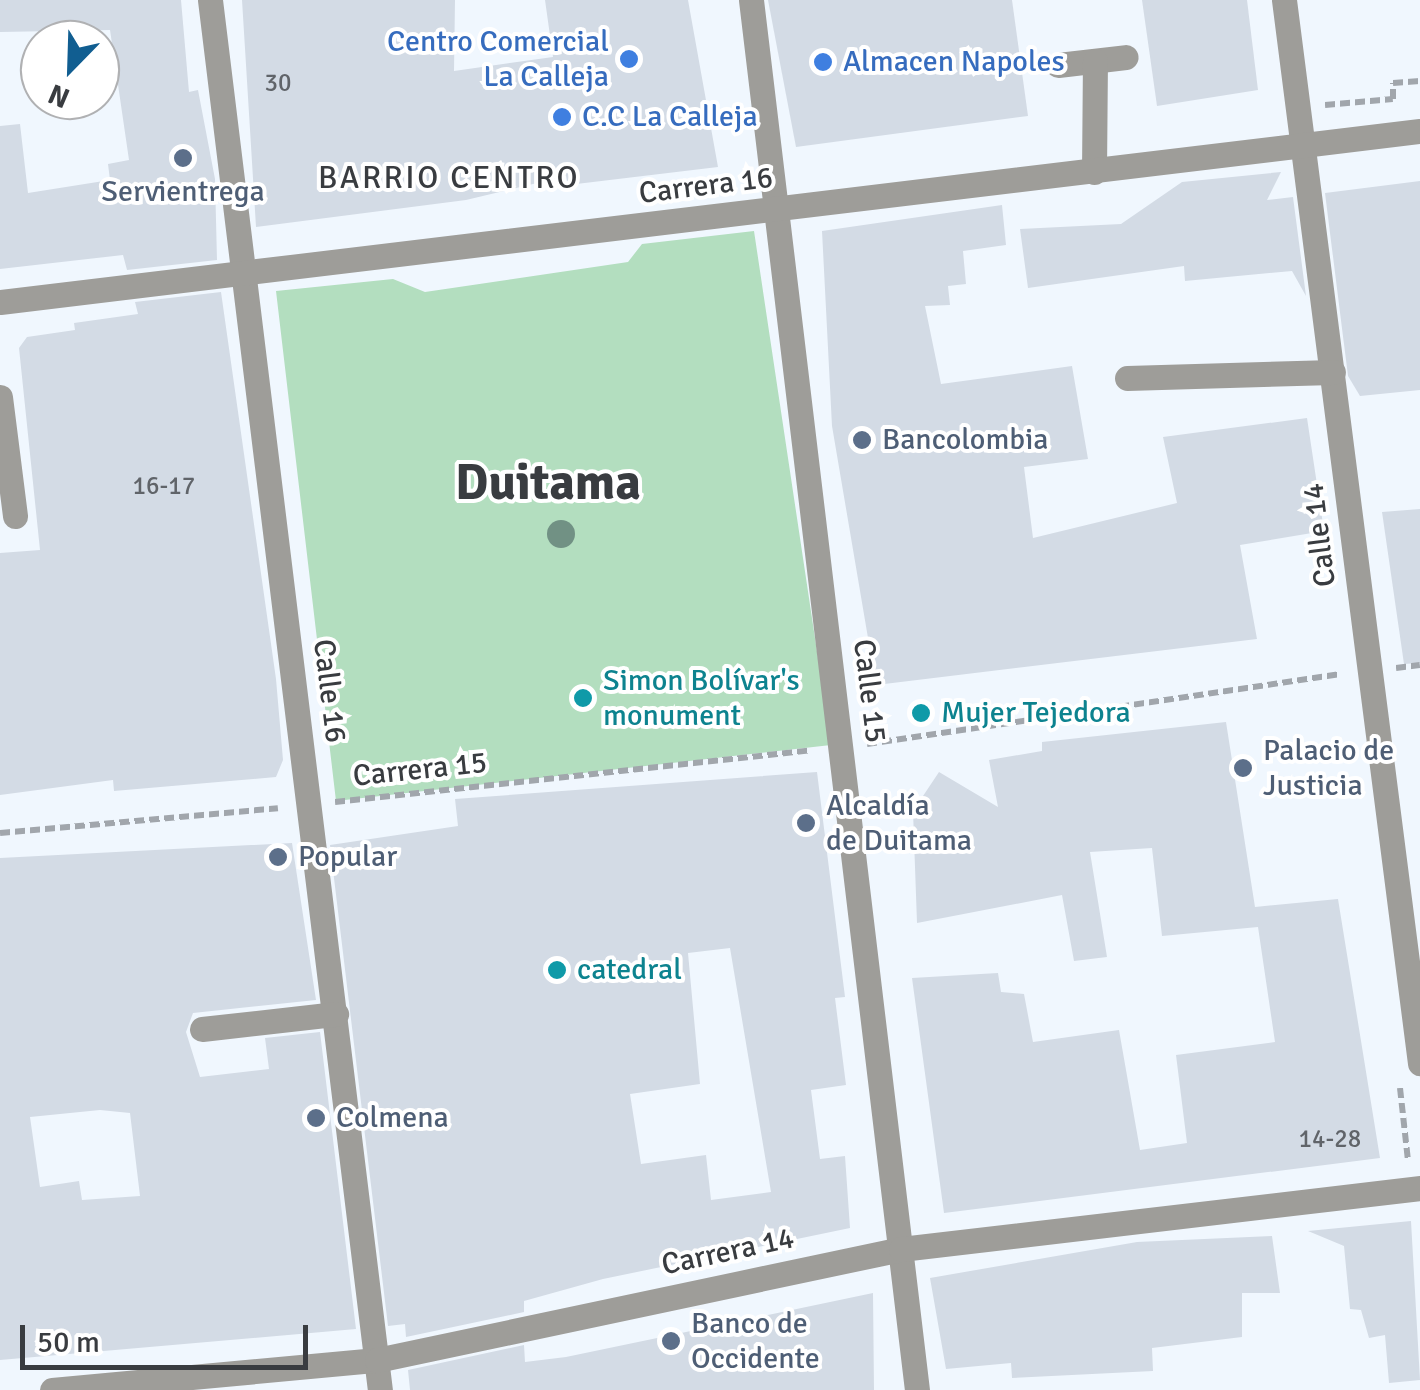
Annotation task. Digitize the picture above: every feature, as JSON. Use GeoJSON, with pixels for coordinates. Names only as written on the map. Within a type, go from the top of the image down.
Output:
{"type":"FeatureCollection","features":[{"type":"Feature","properties":{"kind":"street","name":"Calle 16"},"geometry":{"type":"LineString","coordinates":[[210,0],[380,1390]]}},
{"type":"Feature","properties":{"kind":"street","name":"Calle 15"},"geometry":{"type":"LineString","coordinates":[[751,0],[851,746],[917,1390]]}},
{"type":"Feature","properties":{"kind":"street","name":"Calle 14"},"geometry":{"type":"LineString","coordinates":[[1284,0],[1420,1063]]}},
{"type":"Feature","properties":{"kind":"street"},"geometry":{"type":"LineString","coordinates":[[1058,65],[1126,57]]}},
{"type":"Feature","properties":{"kind":"street"},"geometry":{"type":"LineString","coordinates":[[1094,172],[1095,61]]}},
{"type":"Feature","properties":{"kind":"street","name":"Carrera 16"},"geometry":{"type":"LineString","coordinates":[[0,302],[1420,131]]}},
{"type":"Feature","properties":{"kind":"street"},"geometry":{"type":"LineString","coordinates":[[1127,378],[1333,372]]}},
{"type":"Feature","properties":{"kind":"street"},"geometry":{"type":"LineString","coordinates":[[0,396],[15,516]]}},
{"type":"Feature","properties":{"kind":"street"},"geometry":{"type":"LineString","coordinates":[[202,1029],[336,1014]]}},
{"type":"Feature","properties":{"kind":"street","name":"Carrera 14"},"geometry":{"type":"LineString","coordinates":[[52,1390],[377,1360],[902,1249],[1420,1188]]}},
{"type":"Feature","properties":{"kind":"path"},"geometry":{"type":"LineString","coordinates":[[1316,103],[1393,99],[1392,83],[1420,80]]}},
{"type":"Feature","properties":{"kind":"path","name":"Carrera 15"},"geometry":{"type":"LineString","coordinates":[[0,833],[310,805],[851,746],[1420,665]]}},
{"type":"Feature","properties":{"kind":"green space"},"geometry":{"type":"Polygon","coordinates":[[[754,231],[831,745],[336,801],[276,291],[393,279],[425,292],[628,262],[642,244],[754,231]]]}},
{"type":"Feature","properties":{"kind":"building"},"geometry":{"type":"Polygon","coordinates":[[[0,0],[181,0],[189,92],[198,90],[215,179],[217,260],[127,270],[123,255],[0,269],[0,126],[20,124],[28,193],[110,180],[108,164],[129,160],[120,98],[120,20],[20,20],[20,32],[0,32],[0,0]]]}},
{"type":"Feature","properties":{"kind":"building"},"geometry":{"type":"Polygon","coordinates":[[[242,0],[455,0],[454,71],[553,57],[545,0],[688,0],[718,167],[568,185],[566,176],[466,200],[256,227],[242,0]]]}},
{"type":"Feature","properties":{"kind":"building"},"geometry":{"type":"Polygon","coordinates":[[[768,0],[1012,0],[1028,116],[796,147],[768,0]]]}},
{"type":"Feature","properties":{"kind":"building"},"geometry":{"type":"Polygon","coordinates":[[[1142,0],[1247,0],[1258,90],[1157,106],[1142,0]]]}},
{"type":"Feature","properties":{"kind":"building"},"geometry":{"type":"Polygon","coordinates":[[[1281,172],[1267,200],[1293,197],[1306,296],[1292,271],[1185,281],[1184,266],[1028,288],[1020,229],[1121,224],[1182,182],[1281,172]]]}},
{"type":"Feature","properties":{"kind":"building"},"geometry":{"type":"Polygon","coordinates":[[[1420,181],[1420,390],[1360,396],[1348,376],[1325,193],[1420,181]]]}},
{"type":"Feature","properties":{"kind":"building"},"geometry":{"type":"Polygon","coordinates":[[[1002,205],[1006,245],[963,251],[966,284],[948,286],[950,305],[925,306],[941,384],[1072,366],[1088,459],[1024,467],[1033,538],[1177,503],[1163,437],[1307,418],[1324,531],[1240,545],[1257,639],[876,685],[832,426],[822,231],[1002,205]]]}},
{"type":"Feature","properties":{"kind":"building"},"geometry":{"type":"Polygon","coordinates":[[[221,292],[276,679],[283,760],[276,777],[114,791],[113,780],[0,795],[0,553],[40,550],[19,348],[27,337],[75,330],[74,323],[138,314],[135,302],[221,292]]]}},
{"type":"Feature","properties":{"kind":"building"},"geometry":{"type":"Polygon","coordinates":[[[1420,509],[1420,663],[1404,664],[1382,512],[1420,509]]]}},
{"type":"Feature","properties":{"kind":"building"},"geometry":{"type":"Polygon","coordinates":[[[1226,722],[1255,907],[1338,899],[1380,1158],[944,1213],[912,978],[998,973],[1001,992],[1024,994],[1033,1042],[1119,1030],[1140,1150],[1187,1143],[1176,1055],[1275,1042],[1258,927],[1162,936],[1152,848],[1090,852],[1107,957],[1074,961],[1062,895],[917,923],[913,811],[939,772],[998,807],[989,760],[1042,751],[1042,742],[1226,722]]]}},
{"type":"Feature","properties":{"kind":"building"},"geometry":{"type":"Polygon","coordinates":[[[817,772],[845,997],[835,998],[846,1085],[811,1090],[820,1159],[845,1156],[850,1228],[603,1279],[524,1301],[524,1312],[406,1337],[405,1324],[388,1326],[330,845],[458,826],[455,799],[817,772]],[[730,948],[688,953],[700,1084],[630,1094],[641,1164],[706,1155],[711,1200],[771,1192],[730,948]]]}},
{"type":"Feature","properties":{"kind":"building"},"geometry":{"type":"Polygon","coordinates":[[[292,843],[316,1000],[193,1013],[186,1032],[200,1077],[269,1069],[265,1038],[320,1032],[356,1329],[0,1360],[0,858],[292,843]],[[100,1110],[30,1117],[40,1187],[79,1181],[82,1200],[140,1196],[130,1113],[100,1110]]]}},
{"type":"Feature","properties":{"kind":"building"},"geometry":{"type":"Polygon","coordinates":[[[1411,1221],[1420,1380],[1389,1383],[1385,1335],[1369,1338],[1361,1310],[1350,1309],[1344,1246],[1308,1231],[1411,1221]]]}},
{"type":"Feature","properties":{"kind":"building"},"geometry":{"type":"Polygon","coordinates":[[[1272,1236],[1280,1293],[1242,1293],[1242,1337],[1152,1348],[1153,1371],[1012,1378],[1011,1363],[946,1369],[930,1278],[1137,1242],[1272,1236]]]}},
{"type":"Feature","properties":{"kind":"building"},"geometry":{"type":"Polygon","coordinates":[[[873,1293],[874,1390],[410,1390],[408,1370],[524,1345],[525,1362],[566,1357],[873,1293]]]}},
{"type":"Feature","properties":{"kind":"place","name":"Centro Comercial La Calleja"},"geometry":{"type":"Point","coordinates":[629,59]}},
{"type":"Feature","properties":{"kind":"place","name":"Almacen Napoles"},"geometry":{"type":"Point","coordinates":[823,62]}},
{"type":"Feature","properties":{"kind":"place","name":"C.C La Calleja"},"geometry":{"type":"Point","coordinates":[562,117]}},
{"type":"Feature","properties":{"kind":"place","name":"Servientrega"},"geometry":{"type":"Point","coordinates":[183,158]}},
{"type":"Feature","properties":{"kind":"place","name":"Bancolombia"},"geometry":{"type":"Point","coordinates":[862,440]}},
{"type":"Feature","properties":{"kind":"place","name":"Simon Bolívar's monument"},"geometry":{"type":"Point","coordinates":[583,698]}},
{"type":"Feature","properties":{"kind":"place","name":"Mujer Tejedora"},"geometry":{"type":"Point","coordinates":[921,713]}},
{"type":"Feature","properties":{"kind":"place","name":"Palacio de Justicia"},"geometry":{"type":"Point","coordinates":[1243,768]}},
{"type":"Feature","properties":{"kind":"place","name":"Alcaldía de Duitama"},"geometry":{"type":"Point","coordinates":[806,823]}},
{"type":"Feature","properties":{"kind":"place","name":"Popular"},"geometry":{"type":"Point","coordinates":[278,857]}},
{"type":"Feature","properties":{"kind":"place","name":"catedral"},"geometry":{"type":"Point","coordinates":[557,970]}},
{"type":"Feature","properties":{"kind":"place","name":"Colmena"},"geometry":{"type":"Point","coordinates":[316,1118]}},
{"type":"Feature","properties":{"kind":"place","name":"Banco de Occidente"},"geometry":{"type":"Point","coordinates":[671,1341]}},
{"type":"Feature","properties":{"kind":"district","name":"BARRIO CENTRO"},"geometry":{"type":"Point","coordinates":[449,178]}},
{"type":"Feature","properties":{"kind":"district","name":"Duitama"},"geometry":{"type":"Point","coordinates":[548,484]}}]}
